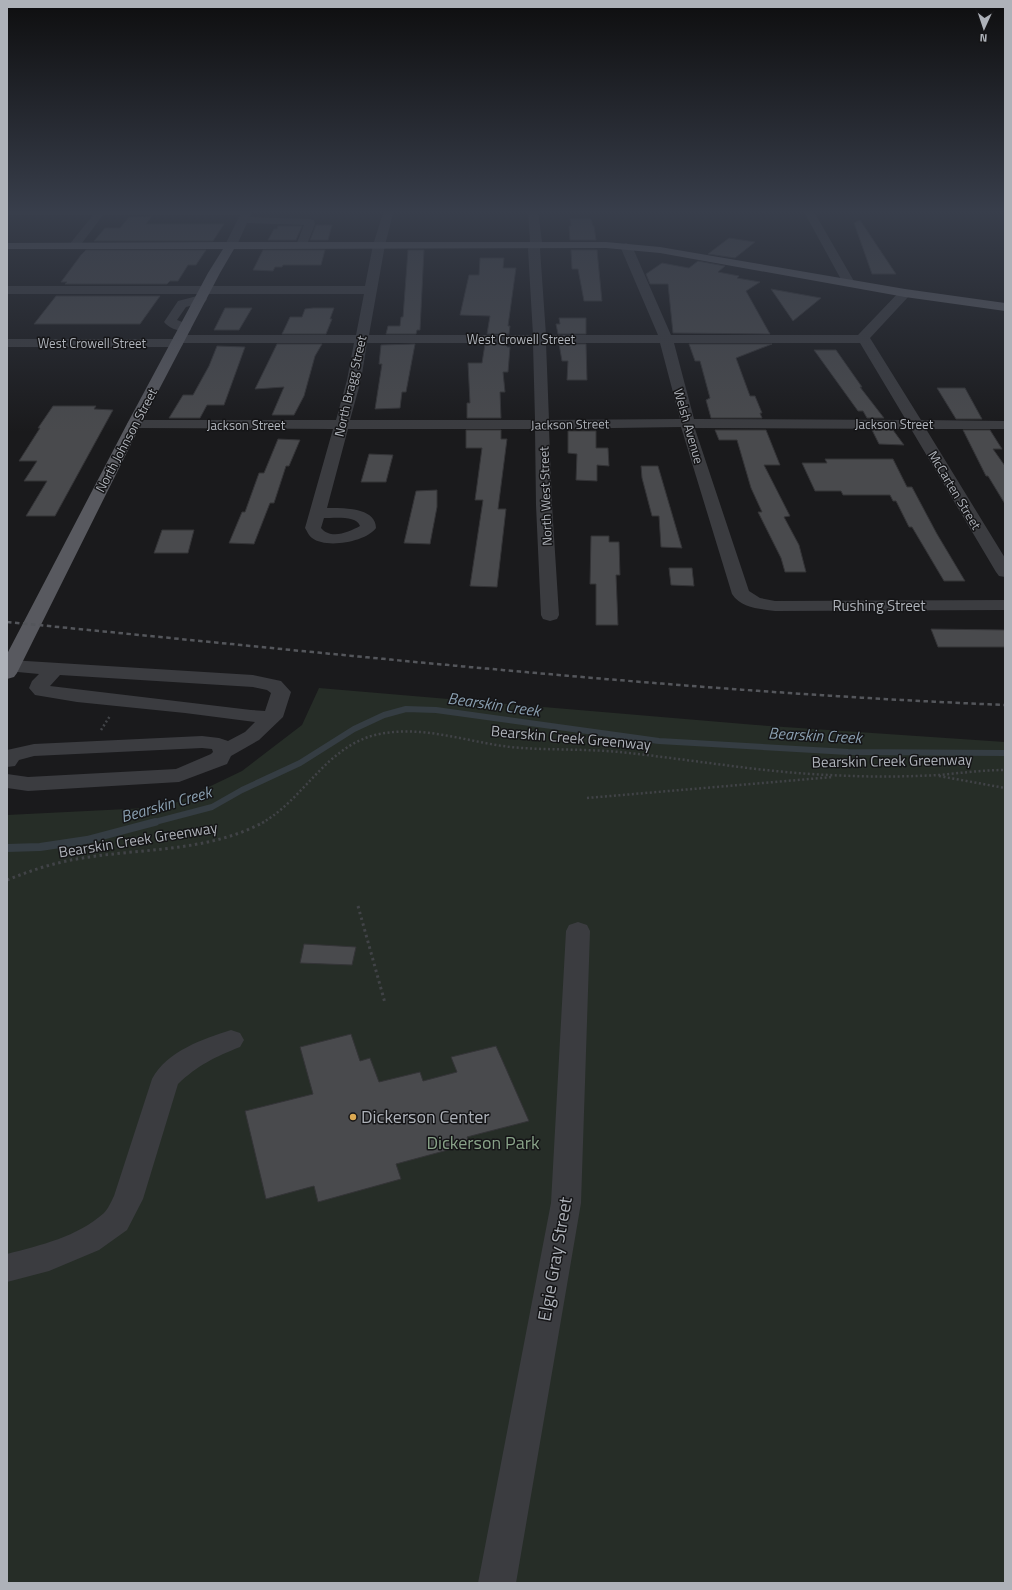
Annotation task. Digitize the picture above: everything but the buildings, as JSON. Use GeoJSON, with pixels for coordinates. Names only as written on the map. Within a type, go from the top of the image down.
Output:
{"type":"FeatureCollection","features":[{"type":"Feature","properties":{"kind":"main road"},"geometry":{"type":"LineString","coordinates":[[204,294],[209,284]]}},
{"type":"Feature","properties":{"kind":"main road"},"geometry":{"type":"LineString","coordinates":[[856,284],[905,293],[1005,307]]}},
{"type":"Feature","properties":{"kind":"main road","name":"North Johnson Street"},"geometry":{"type":"LineString","coordinates":[[9,670],[134,424],[181,337]]}},
{"type":"Feature","properties":{"kind":"street","name":"North Bragg Street"},"geometry":{"type":"LineString","coordinates":[[317,514],[354,380],[372,284]]}},
{"type":"Feature","properties":{"kind":"street","name":"North West Street"},"geometry":{"type":"LineString","coordinates":[[537,284],[544,505],[550,616]]}},
{"type":"Feature","properties":{"kind":"street","name":"Welsh Avenue"},"geometry":{"type":"LineString","coordinates":[[642,284],[666,339],[688,423],[688,429],[741,594],[754,602]]}},
{"type":"Feature","properties":{"kind":"street"},"geometry":{"type":"LineString","coordinates":[[7,290],[59,290],[66,294],[108,294],[123,290],[204,294],[371,290]]}},
{"type":"Feature","properties":{"kind":"street"},"geometry":{"type":"LineString","coordinates":[[862,339],[905,293]]}},
{"type":"Feature","properties":{"kind":"street"},"geometry":{"type":"LineString","coordinates":[[181,337],[170,322],[182,304],[204,294]]}},
{"type":"Feature","properties":{"kind":"street","name":"West Crowell Street"},"geometry":{"type":"LineString","coordinates":[[7,343],[90,343],[181,337],[361,339],[862,339]]}},
{"type":"Feature","properties":{"kind":"street","name":"McCarten Street"},"geometry":{"type":"LineString","coordinates":[[862,339],[865,340],[1005,572]]}},
{"type":"Feature","properties":{"kind":"street","name":"Jackson Street"},"geometry":{"type":"LineString","coordinates":[[134,424],[542,425],[688,423],[1005,425]]}},
{"type":"Feature","properties":{"kind":"street","name":"Rushing Street"},"geometry":{"type":"LineString","coordinates":[[754,602],[775,606],[1005,605]]}},
{"type":"Feature","properties":{"kind":"street"},"geometry":{"type":"LineString","coordinates":[[55,669],[42,681],[39,688],[42,691],[73,696],[187,707],[250,717],[273,717]]}},
{"type":"Feature","properties":{"kind":"street"},"geometry":{"type":"LineString","coordinates":[[7,781],[28,784],[178,776],[219,759],[224,752],[252,736],[273,717],[281,692],[274,685],[253,681],[55,669],[9,670]]}},
{"type":"Feature","properties":{"kind":"street"},"geometry":{"type":"LineString","coordinates":[[7,761],[11,755],[34,750],[202,742],[219,744],[224,752]]}},
{"type":"Feature","properties":{"kind":"street","name":"Elgie Gray Street"},"geometry":{"type":"LineString","coordinates":[[497,1583],[566,1203],[578,931]]}},
{"type":"Feature","properties":{"kind":"street"},"geometry":{"type":"LineString","coordinates":[[7,1268],[49,1256],[88,1242],[116,1222],[128,1199],[166,1079],[182,1065],[206,1049],[231,1040]]}},
{"type":"Feature","properties":{"kind":"path"},"geometry":{"type":"LineString","coordinates":[[100,732],[110,716]]}},
{"type":"Feature","properties":{"kind":"path","name":"Bearskin Creek Greenway"},"geometry":{"type":"LineString","coordinates":[[7,880],[46,866],[82,858],[182,847],[217,840],[243,831],[268,820],[335,755],[350,744],[371,736],[399,731],[426,731],[509,747],[598,750],[770,771],[842,776],[934,775],[1005,770]]}},
{"type":"Feature","properties":{"kind":"path"},"geometry":{"type":"LineString","coordinates":[[934,775],[1005,788]]}},
{"type":"Feature","properties":{"kind":"path"},"geometry":{"type":"LineString","coordinates":[[587,798],[842,776]]}},
{"type":"Feature","properties":{"kind":"path"},"geometry":{"type":"LineString","coordinates":[[358,906],[385,1003]]}},
{"type":"Feature","properties":{"kind":"green space","name":"Dickerson Park"},"geometry":{"type":"Polygon","coordinates":[[[319,688],[756,725],[1005,742],[1005,1583],[7,1583],[7,815],[167,807],[242,771],[302,725],[319,688]]]}},
{"type":"Feature","properties":{"kind":"waterway","name":"Bearskin Creek"},"geometry":{"type":"LineString","coordinates":[[151,823],[212,807],[242,790],[300,763],[354,729],[384,715],[406,709],[436,710],[659,741],[848,752],[1005,753]]}},
{"type":"Feature","properties":{"kind":"waterway","name":"Bearskin Creek"},"geometry":{"type":"LineString","coordinates":[[7,848],[40,847],[87,840],[155,822]]}},
{"type":"Feature","properties":{"kind":"railway"},"geometry":{"type":"LineString","coordinates":[[7,622],[381,659],[630,681],[755,691],[1005,705]]}},
{"type":"Feature","properties":{"kind":"place","name":"Dickerson Center"},"geometry":{"type":"Point","coordinates":[353,1117]}}]}
